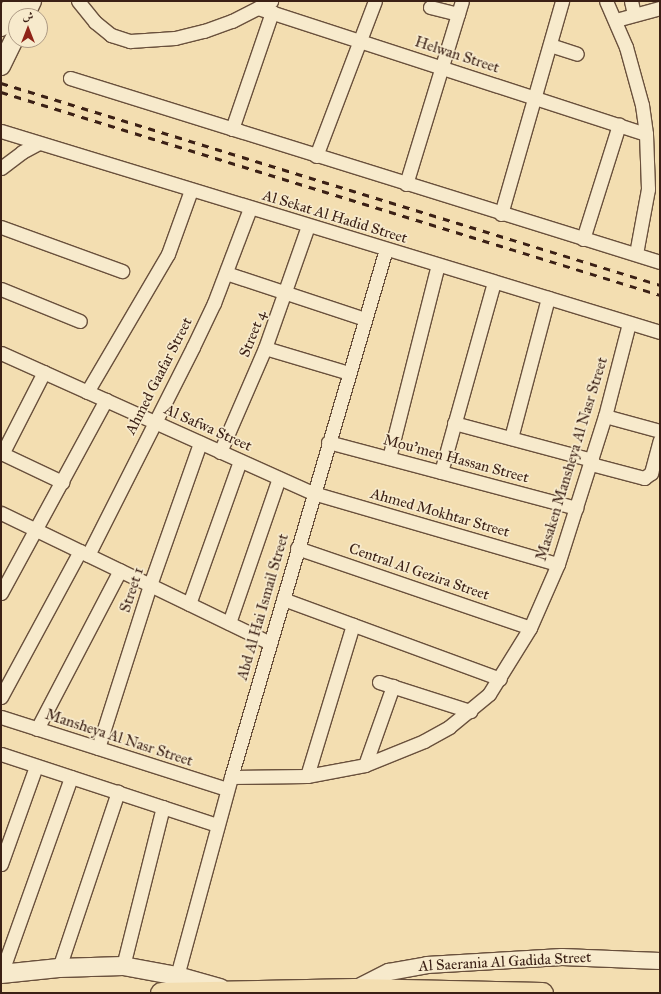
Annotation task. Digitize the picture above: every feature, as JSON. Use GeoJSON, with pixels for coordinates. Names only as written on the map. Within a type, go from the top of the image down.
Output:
{"type":"FeatureCollection","features":[{"type":"Feature","properties":{"kind":"highway"},"geometry":{"type":"LineString","coordinates":[[161,993],[355,989],[542,993]]}},
{"type":"Feature","properties":{"kind":"main road"},"geometry":{"type":"LineString","coordinates":[[1,27],[12,1]]}},
{"type":"Feature","properties":{"kind":"main road"},"geometry":{"type":"LineString","coordinates":[[1,66],[10,48]]}},
{"type":"Feature","properties":{"kind":"main road"},"geometry":{"type":"LineString","coordinates":[[1,974],[59,968],[123,966],[177,976],[231,992]]}},
{"type":"Feature","properties":{"kind":"street"},"geometry":{"type":"LineString","coordinates":[[316,156],[375,1]]}},
{"type":"Feature","properties":{"kind":"street"},"geometry":{"type":"LineString","coordinates":[[406,184],[462,1]]}},
{"type":"Feature","properties":{"kind":"street"},"geometry":{"type":"LineString","coordinates":[[501,214],[562,1]]}},
{"type":"Feature","properties":{"kind":"street"},"geometry":{"type":"LineString","coordinates":[[606,1],[616,20],[635,76],[646,134],[648,189],[636,254]]}},
{"type":"Feature","properties":{"kind":"street"},"geometry":{"type":"LineString","coordinates":[[631,1],[634,14]]}},
{"type":"Feature","properties":{"kind":"street"},"geometry":{"type":"LineString","coordinates":[[80,2],[96,22],[111,35],[130,41],[175,38],[204,32],[258,8],[271,6],[232,129]]}},
{"type":"Feature","properties":{"kind":"street","name":"Helwan Street"},"geometry":{"type":"LineString","coordinates":[[271,6],[360,40],[646,134]]}},
{"type":"Feature","properties":{"kind":"street"},"geometry":{"type":"LineString","coordinates":[[430,7],[458,14]]}},
{"type":"Feature","properties":{"kind":"street"},"geometry":{"type":"LineString","coordinates":[[616,20],[660,8]]}},
{"type":"Feature","properties":{"kind":"street"},"geometry":{"type":"LineString","coordinates":[[550,46],[577,54]]}},
{"type":"Feature","properties":{"kind":"street"},"geometry":{"type":"LineString","coordinates":[[70,78],[501,214],[660,262]]}},
{"type":"Feature","properties":{"kind":"street"},"geometry":{"type":"LineString","coordinates":[[583,239],[619,125]]}},
{"type":"Feature","properties":{"kind":"street","name":"Al Sekat Al Hadid Street"},"geometry":{"type":"LineString","coordinates":[[1,131],[308,226],[660,332]]}},
{"type":"Feature","properties":{"kind":"street"},"geometry":{"type":"LineString","coordinates":[[1,168],[22,152],[39,143]]}},
{"type":"Feature","properties":{"kind":"street"},"geometry":{"type":"LineString","coordinates":[[87,392],[168,254],[191,190]]}},
{"type":"Feature","properties":{"kind":"street","name":"Ahmed Gaafar Street"},"geometry":{"type":"LineString","coordinates":[[1,697],[84,553],[193,347],[226,272],[250,208]]}},
{"type":"Feature","properties":{"kind":"street","name":"Street 4"},"geometry":{"type":"LineString","coordinates":[[220,452],[265,348],[286,293],[308,226]]}},
{"type":"Feature","properties":{"kind":"street"},"geometry":{"type":"LineString","coordinates":[[1,227],[122,271]]}},
{"type":"Feature","properties":{"kind":"street","name":"Abd Al Hai Ismail Street"},"geometry":{"type":"LineString","coordinates":[[177,976],[229,783],[313,493],[386,249]]}},
{"type":"Feature","properties":{"kind":"street"},"geometry":{"type":"LineString","coordinates":[[389,458],[438,265]]}},
{"type":"Feature","properties":{"kind":"street"},"geometry":{"type":"LineString","coordinates":[[226,272],[365,319]]}},
{"type":"Feature","properties":{"kind":"street"},"geometry":{"type":"LineString","coordinates":[[441,472],[494,282]]}},
{"type":"Feature","properties":{"kind":"street"},"geometry":{"type":"LineString","coordinates":[[1,289],[80,321]]}},
{"type":"Feature","properties":{"kind":"street"},"geometry":{"type":"LineString","coordinates":[[511,438],[548,298]]}},
{"type":"Feature","properties":{"kind":"street","name":"Masaken Mansheya Al Nasr Street"},"geometry":{"type":"LineString","coordinates":[[229,783],[307,776],[365,765],[424,740],[470,711],[489,694],[500,679],[530,628],[558,564],[605,416],[630,323]]}},
{"type":"Feature","properties":{"kind":"street"},"geometry":{"type":"LineString","coordinates":[[265,348],[349,373]]}},
{"type":"Feature","properties":{"kind":"street","name":"Al Safwa Street"},"geometry":{"type":"LineString","coordinates":[[1,353],[313,493]]}},
{"type":"Feature","properties":{"kind":"street"},"geometry":{"type":"LineString","coordinates":[[44,372],[2,453],[62,482]]}},
{"type":"Feature","properties":{"kind":"street"},"geometry":{"type":"LineString","coordinates":[[1,593],[106,400]]}},
{"type":"Feature","properties":{"kind":"street"},"geometry":{"type":"LineString","coordinates":[[605,416],[660,431]]}},
{"type":"Feature","properties":{"kind":"street"},"geometry":{"type":"LineString","coordinates":[[454,423],[511,438],[644,478],[650,473],[660,440]]}},
{"type":"Feature","properties":{"kind":"street","name":"Mou'men Hassan Street"},"geometry":{"type":"LineString","coordinates":[[328,442],[576,508]]}},
{"type":"Feature","properties":{"kind":"street","name":"Street 1"},"geometry":{"type":"LineString","coordinates":[[98,748],[150,585],[200,443]]}},
{"type":"Feature","properties":{"kind":"street"},"geometry":{"type":"LineString","coordinates":[[189,604],[240,460]]}},
{"type":"Feature","properties":{"kind":"street"},"geometry":{"type":"LineString","coordinates":[[229,623],[279,478]]}},
{"type":"Feature","properties":{"kind":"street","name":"Ahmed Mokhtar Street"},"geometry":{"type":"LineString","coordinates":[[313,493],[558,564]]}},
{"type":"Feature","properties":{"kind":"street"},"geometry":{"type":"LineString","coordinates":[[1,513],[270,643]]}},
{"type":"Feature","properties":{"kind":"street","name":"Central Al Gezira Street"},"geometry":{"type":"LineString","coordinates":[[298,548],[530,628]]}},
{"type":"Feature","properties":{"kind":"street"},"geometry":{"type":"LineString","coordinates":[[37,729],[120,570]]}},
{"type":"Feature","properties":{"kind":"street"},"geometry":{"type":"LineString","coordinates":[[283,599],[500,679]]}},
{"type":"Feature","properties":{"kind":"street"},"geometry":{"type":"LineString","coordinates":[[307,776],[353,625]]}},
{"type":"Feature","properties":{"kind":"street"},"geometry":{"type":"LineString","coordinates":[[379,682],[470,711]]}},
{"type":"Feature","properties":{"kind":"street"},"geometry":{"type":"LineString","coordinates":[[365,765],[393,686]]}},
{"type":"Feature","properties":{"kind":"street","name":"Mansheya Al Nasr Street"},"geometry":{"type":"LineString","coordinates":[[1,717],[98,748],[229,783]]}},
{"type":"Feature","properties":{"kind":"street"},"geometry":{"type":"LineString","coordinates":[[1,754],[217,825]]}},
{"type":"Feature","properties":{"kind":"street"},"geometry":{"type":"LineString","coordinates":[[1,864],[36,766]]}},
{"type":"Feature","properties":{"kind":"street"},"geometry":{"type":"LineString","coordinates":[[1,974],[71,777]]}},
{"type":"Feature","properties":{"kind":"street"},"geometry":{"type":"LineString","coordinates":[[59,968],[118,792]]}},
{"type":"Feature","properties":{"kind":"street"},"geometry":{"type":"LineString","coordinates":[[123,966],[163,807]]}},
{"type":"Feature","properties":{"kind":"street","name":"Al Saerania Al Gadida Street"},"geometry":{"type":"LineString","coordinates":[[355,989],[389,972],[427,965],[562,956],[660,961]]}},
{"type":"Feature","properties":{"kind":"railway"},"geometry":{"type":"LineString","coordinates":[[1,83],[660,285]]}},
{"type":"Feature","properties":{"kind":"railway"},"geometry":{"type":"LineString","coordinates":[[1,92],[660,295]]}}]}
